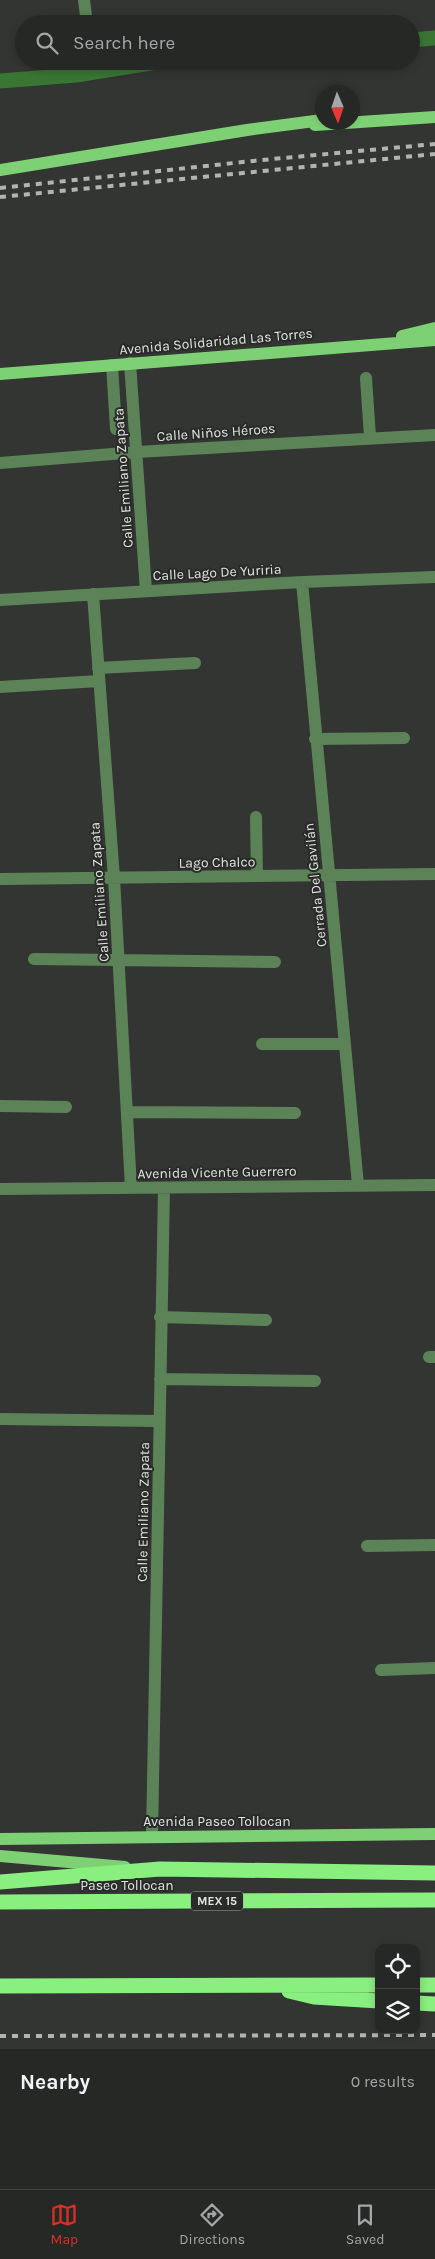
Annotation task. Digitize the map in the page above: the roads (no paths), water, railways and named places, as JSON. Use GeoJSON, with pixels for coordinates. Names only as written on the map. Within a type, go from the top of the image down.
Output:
{"type":"FeatureCollection","features":[{"type":"Feature","properties":{"kind":"highway"},"geometry":{"type":"LineString","coordinates":[[0,1882],[160,1869],[435,1873]]}},
{"type":"Feature","properties":{"kind":"highway","name":"Paseo Tollocan"},"geometry":{"type":"LineString","coordinates":[[0,1902],[435,1900]]}},
{"type":"Feature","properties":{"kind":"highway"},"geometry":{"type":"LineString","coordinates":[[274,1985],[314,1997],[375,2001]]}},
{"type":"Feature","properties":{"kind":"highway"},"geometry":{"type":"LineString","coordinates":[[0,1986],[375,1985]]}},
{"type":"Feature","properties":{"kind":"highway"},"geometry":{"type":"LineString","coordinates":[[420,1985],[435,1985]]}},
{"type":"Feature","properties":{"kind":"highway"},"geometry":{"type":"LineString","coordinates":[[420,2003],[435,2004]]}},
{"type":"Feature","properties":{"kind":"main road"},"geometry":{"type":"LineString","coordinates":[[360,116],[435,110]]}},
{"type":"Feature","properties":{"kind":"main road"},"geometry":{"type":"LineString","coordinates":[[287,124],[331,125],[435,117]]}},
{"type":"Feature","properties":{"kind":"main road"},"geometry":{"type":"LineString","coordinates":[[0,170],[315,121]]}},
{"type":"Feature","properties":{"kind":"main road"},"geometry":{"type":"LineString","coordinates":[[370,344],[435,328]]}},
{"type":"Feature","properties":{"kind":"main road","name":"Avenida Solidaridad Las Torres"},"geometry":{"type":"LineString","coordinates":[[0,374],[435,340]]}},
{"type":"Feature","properties":{"kind":"main road","name":"Avenida Paseo Tollocan"},"geometry":{"type":"LineString","coordinates":[[0,1839],[435,1834]]}},
{"type":"Feature","properties":{"kind":"main road"},"geometry":{"type":"LineString","coordinates":[[0,1856],[160,1869]]}},
{"type":"Feature","properties":{"kind":"street"},"geometry":{"type":"LineString","coordinates":[[84,0],[86,15]]}},
{"type":"Feature","properties":{"kind":"street","name":"Calle Emiliano Zapata"},"geometry":{"type":"LineString","coordinates":[[130,363],[146,591]]}},
{"type":"Feature","properties":{"kind":"street"},"geometry":{"type":"LineString","coordinates":[[112,365],[116,429]]}},
{"type":"Feature","properties":{"kind":"street"},"geometry":{"type":"LineString","coordinates":[[366,378],[370,437]]}},
{"type":"Feature","properties":{"kind":"street","name":"Calle Niños Héroes"},"geometry":{"type":"LineString","coordinates":[[0,463],[370,437],[435,435]]}},
{"type":"Feature","properties":{"kind":"street","name":"Calle Lago De Yuriria"},"geometry":{"type":"LineString","coordinates":[[0,600],[302,582],[435,577]]}},
{"type":"Feature","properties":{"kind":"street","name":"Cerrada Del Gavilán"},"geometry":{"type":"LineString","coordinates":[[302,582],[331,876],[344,1044],[358,1186]]}},
{"type":"Feature","properties":{"kind":"street","name":"Calle Emiliano Zapata"},"geometry":{"type":"LineString","coordinates":[[93,594],[114,878],[131,1188]]}},
{"type":"Feature","properties":{"kind":"street"},"geometry":{"type":"LineString","coordinates":[[98,668],[194,663]]}},
{"type":"Feature","properties":{"kind":"street"},"geometry":{"type":"LineString","coordinates":[[0,687],[99,681]]}},
{"type":"Feature","properties":{"kind":"street"},"geometry":{"type":"LineString","coordinates":[[316,738],[404,738]]}},
{"type":"Feature","properties":{"kind":"street"},"geometry":{"type":"LineString","coordinates":[[256,817],[257,876]]}},
{"type":"Feature","properties":{"kind":"street","name":"Lago Chalco"},"geometry":{"type":"LineString","coordinates":[[0,879],[435,874]]}},
{"type":"Feature","properties":{"kind":"street"},"geometry":{"type":"LineString","coordinates":[[34,959],[275,962]]}},
{"type":"Feature","properties":{"kind":"street"},"geometry":{"type":"LineString","coordinates":[[262,1044],[344,1044]]}},
{"type":"Feature","properties":{"kind":"street"},"geometry":{"type":"LineString","coordinates":[[0,1106],[66,1107]]}},
{"type":"Feature","properties":{"kind":"street"},"geometry":{"type":"LineString","coordinates":[[127,1112],[296,1113]]}},
{"type":"Feature","properties":{"kind":"street","name":"Avenida Vicente Guerrero"},"geometry":{"type":"LineString","coordinates":[[0,1189],[435,1186]]}},
{"type":"Feature","properties":{"kind":"street","name":"Calle Emiliano Zapata"},"geometry":{"type":"LineString","coordinates":[[152,1836],[160,1317],[164,1189]]}},
{"type":"Feature","properties":{"kind":"street"},"geometry":{"type":"LineString","coordinates":[[160,1317],[266,1320]]}},
{"type":"Feature","properties":{"kind":"street"},"geometry":{"type":"LineString","coordinates":[[160,1379],[315,1381]]}},
{"type":"Feature","properties":{"kind":"street"},"geometry":{"type":"LineString","coordinates":[[0,1420],[159,1421]]}},
{"type":"Feature","properties":{"kind":"street"},"geometry":{"type":"LineString","coordinates":[[367,1546],[435,1544]]}},
{"type":"Feature","properties":{"kind":"street"},"geometry":{"type":"LineString","coordinates":[[381,1670],[435,1668]]}},
{"type":"Feature","properties":{"kind":"waterway"},"geometry":{"type":"LineString","coordinates":[[420,39],[435,38]]}},
{"type":"Feature","properties":{"kind":"waterway"},"geometry":{"type":"LineString","coordinates":[[0,81],[76,75],[107,70]]}},
{"type":"Feature","properties":{"kind":"railway"},"geometry":{"type":"LineString","coordinates":[[0,188],[435,144]]}},
{"type":"Feature","properties":{"kind":"railway"},"geometry":{"type":"LineString","coordinates":[[0,197],[435,154]]}},
{"type":"Feature","properties":{"kind":"railway"},"geometry":{"type":"LineString","coordinates":[[0,2036],[435,2035]]}}]}
